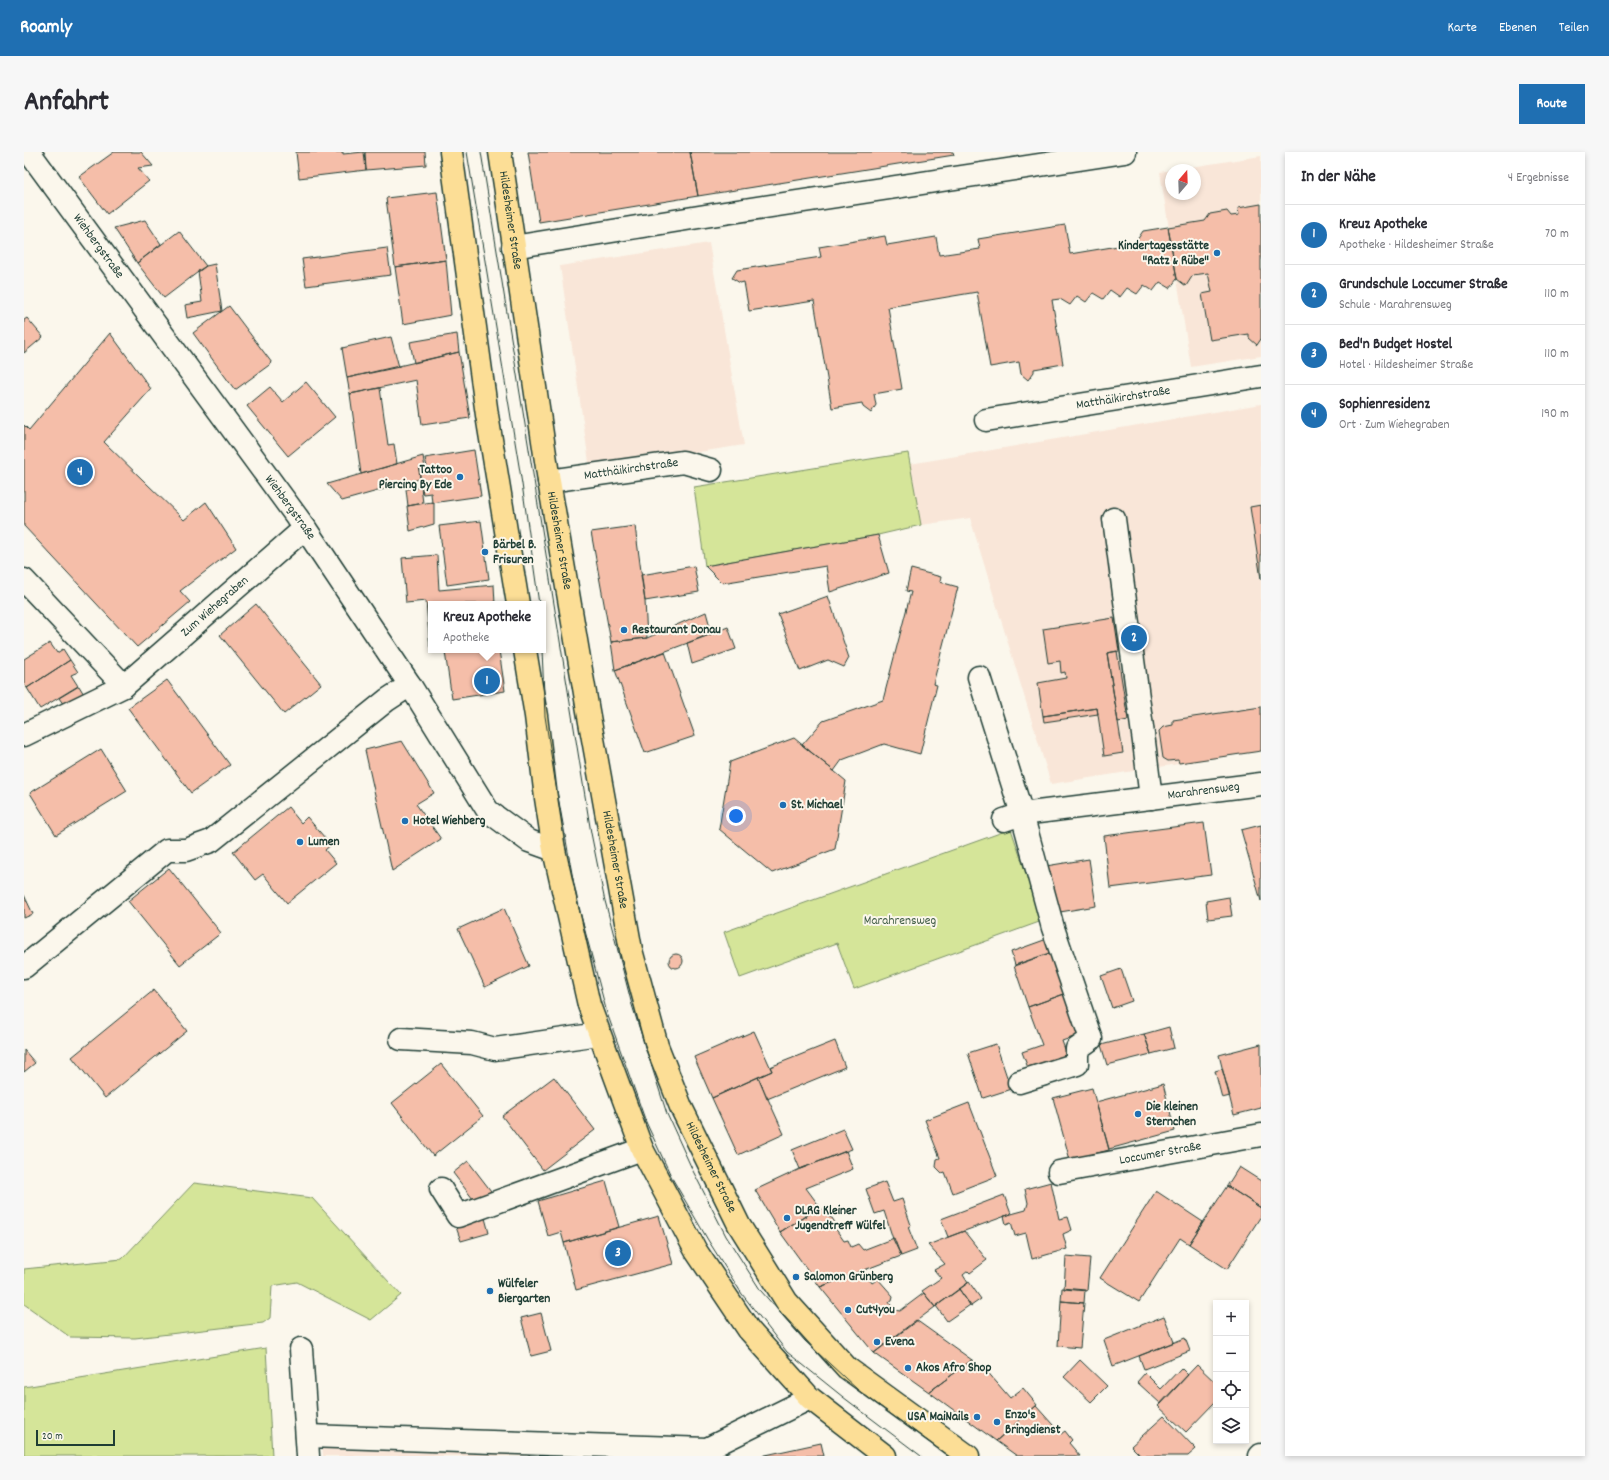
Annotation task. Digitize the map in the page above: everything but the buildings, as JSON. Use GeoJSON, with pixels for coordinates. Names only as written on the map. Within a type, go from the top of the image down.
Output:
{"type":"FeatureCollection","features":[{"type":"Feature","properties":{"kind":"main road"},"geometry":{"type":"LineString","coordinates":[[451,152],[486,415],[517,601]]}},
{"type":"Feature","properties":{"kind":"main road","name":"Hildesheimer Straße"},"geometry":{"type":"LineString","coordinates":[[500,152],[549,481],[588,711],[631,950],[657,1046],[681,1107],[739,1225],[787,1302],[847,1368],[968,1456]]}},
{"type":"Feature","properties":{"kind":"main road"},"geometry":{"type":"LineString","coordinates":[[526,653],[536,716],[554,850],[589,1005],[642,1149],[696,1251],[748,1330],[810,1398],[885,1456]]}},
{"type":"Feature","properties":{"kind":"street","name":"Wiehbergstraße"},"geometry":{"type":"LineString","coordinates":[[29,152],[305,528],[410,685],[488,810],[529,841],[554,850]]}},
{"type":"Feature","properties":{"kind":"street"},"geometry":{"type":"LineString","coordinates":[[513,247],[729,212],[1125,152]]}},
{"type":"Feature","properties":{"kind":"street","name":"Matthäikirchstraße"},"geometry":{"type":"LineString","coordinates":[[986,420],[1261,376]]}},
{"type":"Feature","properties":{"kind":"street","name":"Matthäikirchstraße"},"geometry":{"type":"LineString","coordinates":[[549,481],[683,462],[711,470]]}},
{"type":"Feature","properties":{"kind":"street"},"geometry":{"type":"LineString","coordinates":[[1114,519],[1151,798]]}},
{"type":"Feature","properties":{"kind":"street","name":"Zum Wiehegraben"},"geometry":{"type":"LineString","coordinates":[[24,735],[124,686],[305,528]]}},
{"type":"Feature","properties":{"kind":"street"},"geometry":{"type":"LineString","coordinates":[[24,580],[124,686]]}},
{"type":"Feature","properties":{"kind":"street"},"geometry":{"type":"LineString","coordinates":[[979,677],[1013,817],[1091,1039],[1077,1049],[1077,1064],[1019,1082]]}},
{"type":"Feature","properties":{"kind":"street"},"geometry":{"type":"LineString","coordinates":[[24,967],[167,850],[186,850],[211,841],[387,700],[410,685]]}},
{"type":"Feature","properties":{"kind":"street","name":"Marahrensweg"},"geometry":{"type":"LineString","coordinates":[[1013,817],[1261,784]]}},
{"type":"Feature","properties":{"kind":"street"},"geometry":{"type":"LineString","coordinates":[[401,1039],[472,1042],[495,1049],[599,1034]]}},
{"type":"Feature","properties":{"kind":"street","name":"Loccumer Straße"},"geometry":{"type":"LineString","coordinates":[[1059,1172],[1261,1135]]}},
{"type":"Feature","properties":{"kind":"street"},"geometry":{"type":"LineString","coordinates":[[441,1189],[458,1216],[642,1149]]}},
{"type":"Feature","properties":{"kind":"street"},"geometry":{"type":"LineString","coordinates":[[301,1349],[307,1446],[707,1449],[810,1398]]}},
{"type":"Feature","properties":{"kind":"shaded area","name":"Kindertagesstätte \"Ratz & Rübe\""},"geometry":{"type":"Polygon","coordinates":[[[1261,156],[1261,356],[1191,367],[1160,172],[1165,171],[1165,200],[1201,200],[1201,165],[1261,156]]]}},
{"type":"Feature","properties":{"kind":"shaded area"},"geometry":{"type":"Polygon","coordinates":[[[709,243],[744,445],[590,469],[560,266],[709,243]]]}},
{"type":"Feature","properties":{"kind":"shaded area"},"geometry":{"type":"Polygon","coordinates":[[[1261,404],[1261,751],[1051,784],[970,518],[921,525],[910,464],[1261,404]]]}},
{"type":"Feature","properties":{"kind":"shaded area"},"geometry":{"type":"Polygon","coordinates":[[[322,1443],[685,1456],[323,1456],[322,1443]]]}},
{"type":"Feature","properties":{"kind":"green space"},"geometry":{"type":"Polygon","coordinates":[[[908,453],[921,525],[878,535],[705,566],[694,487],[908,453]]]}},
{"type":"Feature","properties":{"kind":"green space","name":"Marahrensweg"},"geometry":{"type":"Polygon","coordinates":[[[1011,829],[1042,921],[854,989],[837,943],[740,978],[724,932],[1011,829]]]}},
{"type":"Feature","properties":{"kind":"green space"},"geometry":{"type":"Polygon","coordinates":[[[194,1183],[312,1198],[401,1295],[371,1320],[297,1282],[272,1286],[270,1318],[263,1323],[135,1338],[70,1337],[24,1304],[24,1269],[122,1259],[194,1183]]]}},
{"type":"Feature","properties":{"kind":"green space"},"geometry":{"type":"Polygon","coordinates":[[[266,1348],[272,1456],[24,1456],[24,1387],[266,1348]]]}},
{"type":"Feature","properties":{"kind":"tram line"},"geometry":{"type":"LineString","coordinates":[[467,152],[522,484],[539,601]]}},
{"type":"Feature","properties":{"kind":"tram line"},"geometry":{"type":"LineString","coordinates":[[481,152],[591,833],[604,897],[632,1005],[667,1114],[693,1171],[726,1236],[761,1291],[805,1341],[858,1390],[948,1456]]}},
{"type":"Feature","properties":{"kind":"tram line"},"geometry":{"type":"LineString","coordinates":[[542,653],[545,716],[577,901],[607,1013],[646,1122],[672,1178],[708,1240],[742,1294],[787,1352],[843,1397],[921,1456]]}},
{"type":"Feature","properties":{"kind":"place","name":"Kindertagesstätte \"Ratz & Rübe\""},"geometry":{"type":"Point","coordinates":[1217,253]}},
{"type":"Feature","properties":{"kind":"place","name":"Sophienresidenz"},"geometry":{"type":"Point","coordinates":[80,472]}},
{"type":"Feature","properties":{"kind":"place","name":"Tattoo Piercing By Ede"},"geometry":{"type":"Point","coordinates":[460,477]}},
{"type":"Feature","properties":{"kind":"place","name":"Bärbel B. Frisuren"},"geometry":{"type":"Point","coordinates":[485,552]}},
{"type":"Feature","properties":{"kind":"place","name":"Restaurant Donau"},"geometry":{"type":"Point","coordinates":[624,630]}},
{"type":"Feature","properties":{"kind":"place","name":"Grundschule Loccumer Straße"},"geometry":{"type":"Point","coordinates":[1134,638]}},
{"type":"Feature","properties":{"kind":"place","name":"Kreuz Apotheke"},"geometry":{"type":"Point","coordinates":[487,681]}},
{"type":"Feature","properties":{"kind":"place","name":"St. Michael"},"geometry":{"type":"Point","coordinates":[783,805]}},
{"type":"Feature","properties":{"kind":"place","name":"Hotel Wiehberg"},"geometry":{"type":"Point","coordinates":[405,821]}},
{"type":"Feature","properties":{"kind":"place","name":"Lumen"},"geometry":{"type":"Point","coordinates":[300,842]}},
{"type":"Feature","properties":{"kind":"place","name":"Die kleinen Sternchen"},"geometry":{"type":"Point","coordinates":[1138,1114]}},
{"type":"Feature","properties":{"kind":"place","name":"DLRG Kleiner Jugendtreff Wülfel"},"geometry":{"type":"Point","coordinates":[787,1218]}},
{"type":"Feature","properties":{"kind":"place","name":"Bed'n Budget Hostel"},"geometry":{"type":"Point","coordinates":[618,1253]}},
{"type":"Feature","properties":{"kind":"place","name":"Salomon Grünberg"},"geometry":{"type":"Point","coordinates":[796,1277]}},
{"type":"Feature","properties":{"kind":"place","name":"Wülfeler Biergarten"},"geometry":{"type":"Point","coordinates":[490,1291]}},
{"type":"Feature","properties":{"kind":"place","name":"Cut4you"},"geometry":{"type":"Point","coordinates":[848,1310]}},
{"type":"Feature","properties":{"kind":"place","name":"Evena"},"geometry":{"type":"Point","coordinates":[877,1342]}},
{"type":"Feature","properties":{"kind":"place","name":"Akos Afro Shop"},"geometry":{"type":"Point","coordinates":[908,1368]}},
{"type":"Feature","properties":{"kind":"place","name":"USA MaiNails"},"geometry":{"type":"Point","coordinates":[977,1417]}},
{"type":"Feature","properties":{"kind":"place","name":"Enzo's Bringdienst"},"geometry":{"type":"Point","coordinates":[997,1422]}}]}
